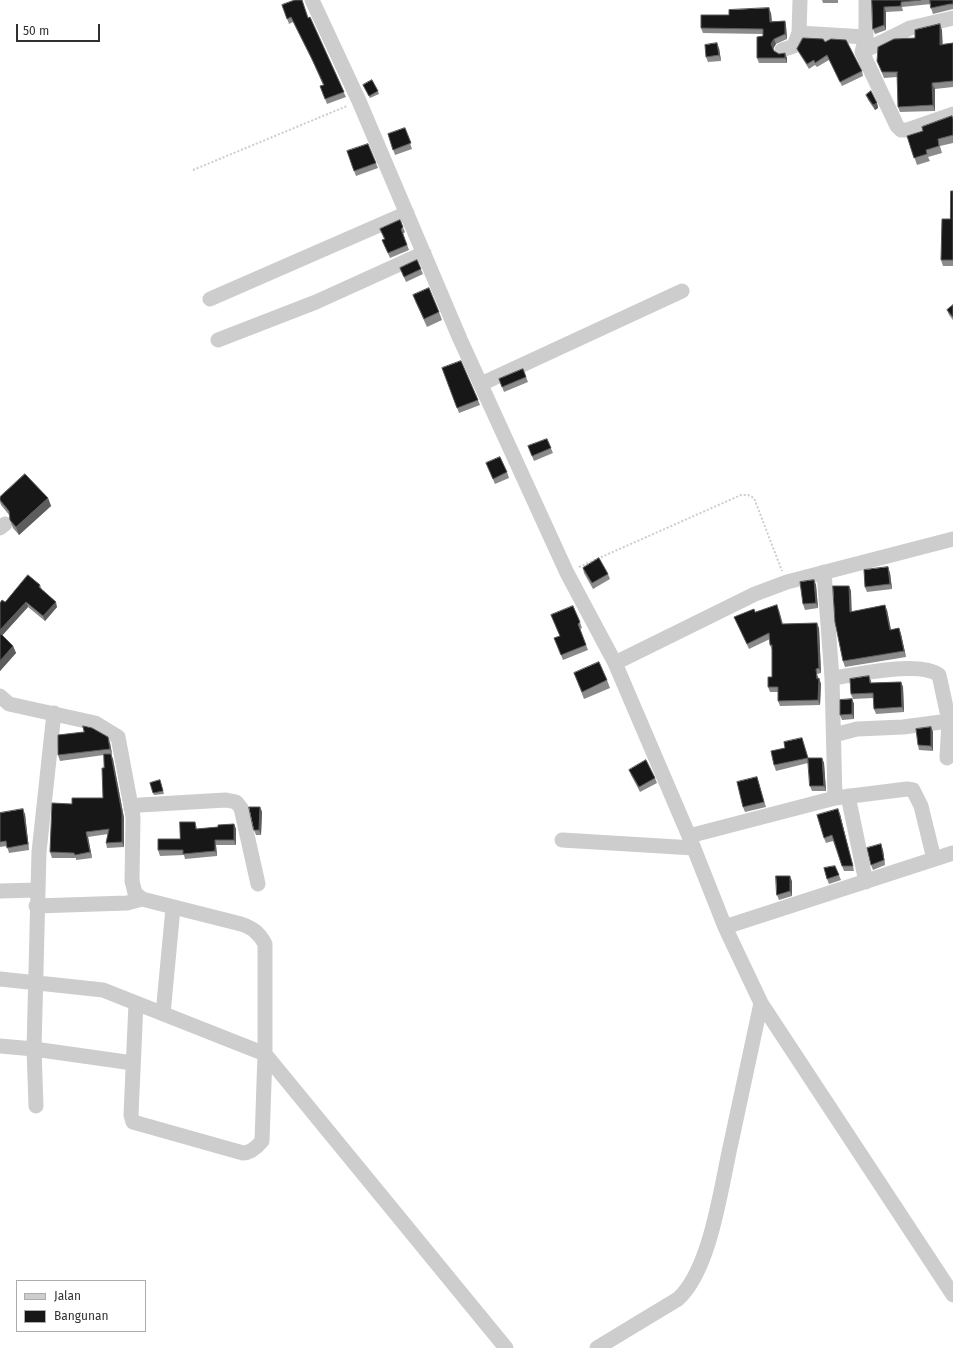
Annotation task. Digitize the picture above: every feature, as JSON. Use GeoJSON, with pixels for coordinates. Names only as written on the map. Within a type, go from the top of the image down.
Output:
{"type":"FeatureCollection","features":[{"type":"Feature","properties":{"kind":"street"},"geometry":{"type":"LineString","coordinates":[[312,0],[359,101],[481,384],[567,572],[615,663],[692,842],[725,926],[761,1003],[953,1295]]}},
{"type":"Feature","properties":{"kind":"street"},"geometry":{"type":"LineString","coordinates":[[782,50],[794,46],[799,33],[800,0]]}},
{"type":"Feature","properties":{"kind":"street"},"geometry":{"type":"LineString","coordinates":[[866,0],[866,37],[862,52],[896,126],[901,130],[907,130],[953,114]]}},
{"type":"Feature","properties":{"kind":"street"},"geometry":{"type":"LineString","coordinates":[[862,52],[910,28],[953,18]]}},
{"type":"Feature","properties":{"kind":"street"},"geometry":{"type":"LineString","coordinates":[[799,33],[866,37]]}},
{"type":"Feature","properties":{"kind":"street"},"geometry":{"type":"LineString","coordinates":[[210,299],[407,213]]}},
{"type":"Feature","properties":{"kind":"street"},"geometry":{"type":"LineString","coordinates":[[218,340],[316,302],[424,253]]}},
{"type":"Feature","properties":{"kind":"street"},"geometry":{"type":"LineString","coordinates":[[481,384],[682,291]]}},
{"type":"Feature","properties":{"kind":"street"},"geometry":{"type":"LineString","coordinates":[[615,663],[755,594],[787,582],[893,556],[953,539]]}},
{"type":"Feature","properties":{"kind":"street"},"geometry":{"type":"LineString","coordinates":[[824,572],[832,678],[834,735],[842,797],[866,882]]}},
{"type":"Feature","properties":{"kind":"street"},"geometry":{"type":"LineString","coordinates":[[832,678],[900,669],[933,671],[939,675],[949,721],[947,758]]}},
{"type":"Feature","properties":{"kind":"street"},"geometry":{"type":"LineString","coordinates":[[3,704],[54,713],[95,723],[118,737],[132,817],[132,881],[135,893],[142,899],[241,924],[253,928],[261,935],[265,944],[265,1054],[262,1141],[257,1147],[247,1153],[133,1122],[130,1115],[136,1003]]}},
{"type":"Feature","properties":{"kind":"street"},"geometry":{"type":"LineString","coordinates":[[36,1106],[34,1049],[38,852],[54,713]]}},
{"type":"Feature","properties":{"kind":"street"},"geometry":{"type":"LineString","coordinates":[[834,735],[857,729],[903,727],[949,721]]}},
{"type":"Feature","properties":{"kind":"street"},"geometry":{"type":"LineString","coordinates":[[562,840],[692,842],[842,797],[907,789],[913,790],[921,806],[934,860]]}},
{"type":"Feature","properties":{"kind":"street"},"geometry":{"type":"LineString","coordinates":[[131,808],[140,805],[226,800],[236,802],[241,808],[258,884]]}},
{"type":"Feature","properties":{"kind":"street"},"geometry":{"type":"LineString","coordinates":[[725,926],[953,853]]}},
{"type":"Feature","properties":{"kind":"street"},"geometry":{"type":"LineString","coordinates":[[0,891],[37,890]]}},
{"type":"Feature","properties":{"kind":"street"},"geometry":{"type":"LineString","coordinates":[[36,906],[127,903],[142,899]]}},
{"type":"Feature","properties":{"kind":"street"},"geometry":{"type":"LineString","coordinates":[[163,1014],[173,908]]}},
{"type":"Feature","properties":{"kind":"street"},"geometry":{"type":"LineString","coordinates":[[0,979],[103,990],[265,1054],[506,1348]]}},
{"type":"Feature","properties":{"kind":"street"},"geometry":{"type":"LineString","coordinates":[[597,1348],[682,1295],[709,1242],[761,1003]]}},
{"type":"Feature","properties":{"kind":"street"},"geometry":{"type":"LineString","coordinates":[[0,1046],[34,1049],[133,1063]]}},
{"type":"Feature","properties":{"kind":"path"},"geometry":{"type":"LineString","coordinates":[[193,170],[359,101]]}},
{"type":"Feature","properties":{"kind":"path"},"geometry":{"type":"LineString","coordinates":[[567,572],[741,495],[748,495],[754,498],[787,582]]}},
{"type":"Feature","properties":{"kind":"building"},"geometry":{"type":"Polygon","coordinates":[[[295,0],[302,0],[308,18],[310,17],[344,92],[325,99],[320,86],[324,85],[291,17],[287,19],[282,5],[295,0]]]}},
{"type":"Feature","properties":{"kind":"building"},"geometry":{"type":"Polygon","coordinates":[[[872,0],[921,0],[901,2],[901,6],[884,7],[884,25],[873,29],[872,0]]]}},
{"type":"Feature","properties":{"kind":"building"},"geometry":{"type":"Polygon","coordinates":[[[930,0],[953,0],[953,4],[931,8],[930,0]]]}},
{"type":"Feature","properties":{"kind":"building"},"geometry":{"type":"Polygon","coordinates":[[[769,8],[770,22],[785,21],[785,34],[774,39],[771,44],[774,51],[779,54],[785,53],[785,58],[757,58],[757,37],[763,36],[763,29],[701,28],[701,15],[729,15],[729,10],[769,8]]]}},
{"type":"Feature","properties":{"kind":"building"},"geometry":{"type":"Polygon","coordinates":[[[940,24],[940,45],[953,43],[953,81],[932,83],[933,105],[898,107],[898,72],[882,72],[877,61],[878,47],[894,39],[915,38],[915,30],[940,24]]]}},
{"type":"Feature","properties":{"kind":"building"},"geometry":{"type":"Polygon","coordinates":[[[803,38],[823,39],[825,42],[831,39],[846,40],[862,71],[840,82],[827,55],[815,63],[814,60],[807,64],[797,49],[803,38]]]}},
{"type":"Feature","properties":{"kind":"building"},"geometry":{"type":"Polygon","coordinates":[[[717,43],[719,55],[706,57],[705,45],[717,43]]]}},
{"type":"Feature","properties":{"kind":"building"},"geometry":{"type":"Polygon","coordinates":[[[372,80],[378,91],[369,96],[363,85],[372,80]]]}},
{"type":"Feature","properties":{"kind":"building"},"geometry":{"type":"Polygon","coordinates":[[[871,91],[877,103],[873,105],[866,95],[871,91]]]}},
{"type":"Feature","properties":{"kind":"building"},"geometry":{"type":"Polygon","coordinates":[[[952,116],[953,135],[938,139],[939,146],[926,150],[927,154],[914,158],[907,136],[923,131],[922,127],[952,116]]]}},
{"type":"Feature","properties":{"kind":"building"},"geometry":{"type":"Polygon","coordinates":[[[405,128],[411,143],[393,150],[388,134],[405,128]]]}},
{"type":"Feature","properties":{"kind":"building"},"geometry":{"type":"Polygon","coordinates":[[[368,144],[376,163],[354,171],[347,151],[368,144]]]}},
{"type":"Feature","properties":{"kind":"building"},"geometry":{"type":"Polygon","coordinates":[[[951,191],[953,191],[953,260],[941,260],[942,219],[950,219],[951,191]]]}},
{"type":"Feature","properties":{"kind":"building"},"geometry":{"type":"Polygon","coordinates":[[[400,220],[403,227],[401,229],[407,245],[388,253],[382,240],[385,239],[380,229],[400,220]]]}},
{"type":"Feature","properties":{"kind":"building"},"geometry":{"type":"Polygon","coordinates":[[[417,260],[421,269],[404,277],[400,268],[417,260]]]}},
{"type":"Feature","properties":{"kind":"building"},"geometry":{"type":"Polygon","coordinates":[[[429,288],[439,312],[424,319],[413,295],[429,288]]]}},
{"type":"Feature","properties":{"kind":"building"},"geometry":{"type":"Polygon","coordinates":[[[953,305],[953,317],[947,310],[953,305]]]}},
{"type":"Feature","properties":{"kind":"building"},"geometry":{"type":"Polygon","coordinates":[[[461,361],[478,400],[457,408],[442,368],[461,361]]]}},
{"type":"Feature","properties":{"kind":"building"},"geometry":{"type":"Polygon","coordinates":[[[523,369],[526,377],[502,387],[499,379],[523,369]]]}},
{"type":"Feature","properties":{"kind":"building"},"geometry":{"type":"Polygon","coordinates":[[[547,439],[551,448],[532,456],[528,446],[547,439]]]}},
{"type":"Feature","properties":{"kind":"building"},"geometry":{"type":"Polygon","coordinates":[[[500,457],[507,472],[493,479],[486,463],[500,457]]]}},
{"type":"Feature","properties":{"kind":"building"},"geometry":{"type":"Polygon","coordinates":[[[25,474],[48,498],[16,527],[10,520],[9,511],[0,500],[0,497],[25,474]]]}},
{"type":"Feature","properties":{"kind":"building"},"geometry":{"type":"Polygon","coordinates":[[[599,558],[608,574],[592,583],[583,568],[599,558]]]}},
{"type":"Feature","properties":{"kind":"building"},"geometry":{"type":"Polygon","coordinates":[[[888,567],[890,584],[865,587],[864,570],[888,567]]]}},
{"type":"Feature","properties":{"kind":"building"},"geometry":{"type":"Polygon","coordinates":[[[28,575],[56,602],[43,616],[26,602],[0,630],[0,603],[2,600],[5,602],[28,575]]]}},
{"type":"Feature","properties":{"kind":"building"},"geometry":{"type":"Polygon","coordinates":[[[814,580],[816,603],[803,604],[800,582],[814,580]]]}},
{"type":"Feature","properties":{"kind":"building"},"geometry":{"type":"Polygon","coordinates":[[[833,586],[849,586],[850,612],[885,605],[890,630],[899,628],[904,651],[843,661],[835,622],[833,586]]]}},
{"type":"Feature","properties":{"kind":"building"},"geometry":{"type":"Polygon","coordinates":[[[777,605],[782,624],[817,623],[819,668],[816,669],[817,679],[819,678],[818,700],[778,701],[778,687],[768,687],[768,677],[772,677],[772,645],[770,645],[769,633],[747,644],[734,617],[754,609],[755,612],[777,605]]]}},
{"type":"Feature","properties":{"kind":"building"},"geometry":{"type":"Polygon","coordinates":[[[573,606],[580,622],[578,624],[586,645],[561,655],[554,638],[560,636],[551,615],[573,606]]]}},
{"type":"Feature","properties":{"kind":"building"},"geometry":{"type":"Polygon","coordinates":[[[1,634],[13,646],[0,661],[0,635],[1,634]]]}},
{"type":"Feature","properties":{"kind":"building"},"geometry":{"type":"Polygon","coordinates":[[[599,662],[607,680],[582,692],[574,673],[599,662]]]}},
{"type":"Feature","properties":{"kind":"building"},"geometry":{"type":"Polygon","coordinates":[[[869,676],[870,683],[901,682],[902,707],[874,709],[873,693],[851,694],[850,679],[869,676]]]}},
{"type":"Feature","properties":{"kind":"building"},"geometry":{"type":"Polygon","coordinates":[[[852,699],[852,714],[840,715],[840,700],[852,699]]]}},
{"type":"Feature","properties":{"kind":"building"},"geometry":{"type":"Polygon","coordinates":[[[83,726],[92,728],[108,737],[110,749],[58,755],[58,735],[84,732],[83,726]]]}},
{"type":"Feature","properties":{"kind":"building"},"geometry":{"type":"Polygon","coordinates":[[[931,727],[931,746],[918,745],[916,729],[931,727]]]}},
{"type":"Feature","properties":{"kind":"building"},"geometry":{"type":"Polygon","coordinates":[[[802,738],[808,758],[774,765],[771,751],[785,748],[784,742],[802,738]]]}},
{"type":"Feature","properties":{"kind":"building"},"geometry":{"type":"Polygon","coordinates":[[[104,754],[111,754],[122,813],[122,842],[106,843],[109,829],[86,832],[90,852],[75,855],[74,853],[50,852],[52,803],[72,804],[72,798],[103,798],[102,768],[104,768],[104,754]]]}},
{"type":"Feature","properties":{"kind":"building"},"geometry":{"type":"Polygon","coordinates":[[[808,758],[822,758],[824,786],[810,786],[808,758]]]}},
{"type":"Feature","properties":{"kind":"building"},"geometry":{"type":"Polygon","coordinates":[[[646,760],[655,778],[639,787],[629,770],[646,760]]]}},
{"type":"Feature","properties":{"kind":"building"},"geometry":{"type":"Polygon","coordinates":[[[757,777],[764,802],[743,807],[737,782],[757,777]]]}},
{"type":"Feature","properties":{"kind":"building"},"geometry":{"type":"Polygon","coordinates":[[[160,780],[163,791],[153,793],[150,783],[160,780]]]}},
{"type":"Feature","properties":{"kind":"building"},"geometry":{"type":"Polygon","coordinates":[[[249,807],[260,807],[259,830],[254,830],[249,807]]]}},
{"type":"Feature","properties":{"kind":"building"},"geometry":{"type":"Polygon","coordinates":[[[23,809],[28,844],[7,848],[6,841],[0,842],[0,813],[23,809]]]}},
{"type":"Feature","properties":{"kind":"building"},"geometry":{"type":"Polygon","coordinates":[[[838,809],[853,866],[842,866],[832,835],[824,838],[817,815],[838,809]]]}},
{"type":"Feature","properties":{"kind":"building"},"geometry":{"type":"Polygon","coordinates":[[[180,822],[195,822],[196,829],[234,824],[234,840],[215,840],[215,851],[183,854],[183,850],[158,850],[158,839],[180,839],[180,822]]]}},
{"type":"Feature","properties":{"kind":"building"},"geometry":{"type":"Polygon","coordinates":[[[881,844],[884,860],[871,865],[867,848],[881,844]]]}},
{"type":"Feature","properties":{"kind":"building"},"geometry":{"type":"Polygon","coordinates":[[[835,866],[839,875],[827,879],[824,868],[835,866]]]}},
{"type":"Feature","properties":{"kind":"building"},"geometry":{"type":"Polygon","coordinates":[[[776,876],[790,876],[790,891],[777,895],[776,876]]]}}]}
